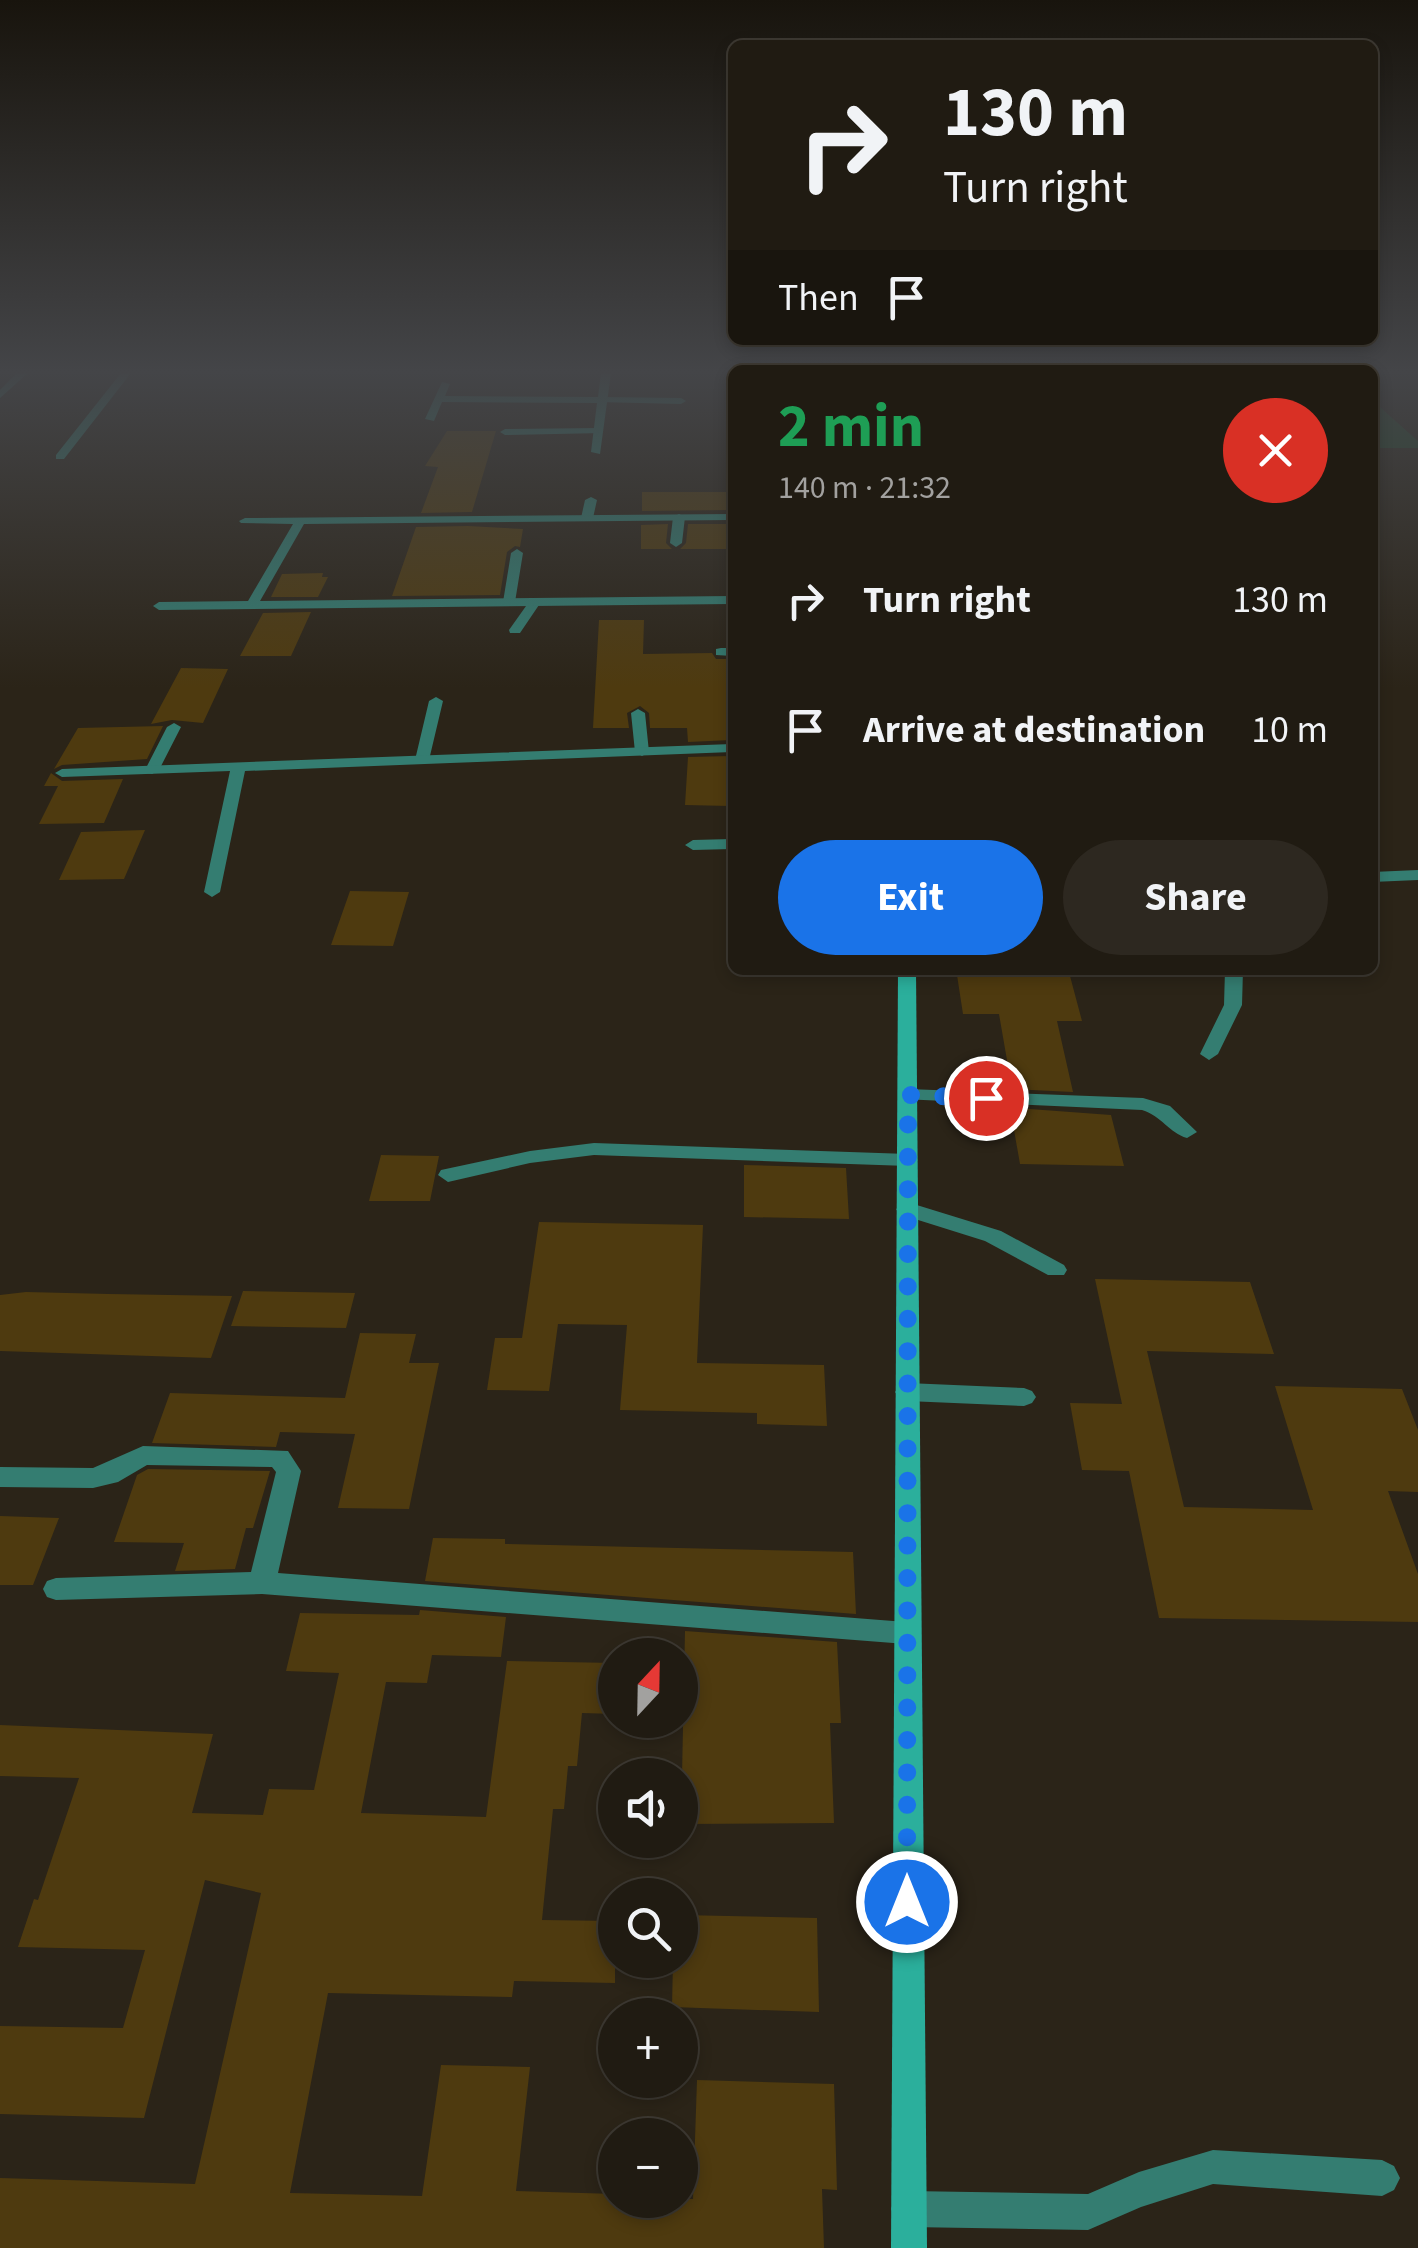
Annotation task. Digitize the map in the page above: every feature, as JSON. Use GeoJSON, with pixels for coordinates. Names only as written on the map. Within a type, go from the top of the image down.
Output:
{"type":"FeatureCollection","features":[{"type":"Feature","properties":{"kind":"street"},"geometry":{"type":"LineString","coordinates":[[587,518],[591,500]]}},
{"type":"Feature","properties":{"kind":"street"},"geometry":{"type":"LineString","coordinates":[[676,542],[679,517]]}},
{"type":"Feature","properties":{"kind":"street"},"geometry":{"type":"LineString","coordinates":[[245,521],[728,517]]}},
{"type":"Feature","properties":{"kind":"street"},"geometry":{"type":"LineString","coordinates":[[252,605],[300,521]]}},
{"type":"Feature","properties":{"kind":"street"},"geometry":{"type":"LineString","coordinates":[[510,602],[517,554]]}},
{"type":"Feature","properties":{"kind":"street"},"geometry":{"type":"LineString","coordinates":[[159,606],[728,600]]}},
{"type":"Feature","properties":{"kind":"street"},"geometry":{"type":"LineString","coordinates":[[515,630],[535,602]]}},
{"type":"Feature","properties":{"kind":"street"},"geometry":{"type":"LineString","coordinates":[[422,760],[436,701]]}},
{"type":"Feature","properties":{"kind":"street"},"geometry":{"type":"LineString","coordinates":[[638,713],[642,752]]}},
{"type":"Feature","properties":{"kind":"street"},"geometry":{"type":"LineString","coordinates":[[152,770],[174,726]]}},
{"type":"Feature","properties":{"kind":"street"},"geometry":{"type":"LineString","coordinates":[[62,773],[728,748]]}},
{"type":"Feature","properties":{"kind":"street"},"geometry":{"type":"LineString","coordinates":[[212,892],[239,766]]}},
{"type":"Feature","properties":{"kind":"street"},"geometry":{"type":"LineString","coordinates":[[693,844],[728,844]]}},
{"type":"Feature","properties":{"kind":"street"},"geometry":{"type":"LineString","coordinates":[[1378,877],[1418,876]]}},
{"type":"Feature","properties":{"kind":"street"},"geometry":{"type":"LineString","coordinates":[[907,975],[909,2248]]}},
{"type":"Feature","properties":{"kind":"street"},"geometry":{"type":"LineString","coordinates":[[1209,1054],[1233,1005],[1234,975]]}},
{"type":"Feature","properties":{"kind":"street"},"geometry":{"type":"LineString","coordinates":[[908,1095],[1143,1104],[1163,1110],[1188,1132]]}},
{"type":"Feature","properties":{"kind":"street"},"geometry":{"type":"LineString","coordinates":[[448,1175],[530,1156],[594,1149],[908,1160]]}},
{"type":"Feature","properties":{"kind":"street"},"geometry":{"type":"LineString","coordinates":[[907,1209],[993,1236],[1056,1270]]}},
{"type":"Feature","properties":{"kind":"street"},"geometry":{"type":"LineString","coordinates":[[906,1392],[1024,1397]]}},
{"type":"Feature","properties":{"kind":"street"},"geometry":{"type":"LineString","coordinates":[[0,1477],[103,1476],[142,1455],[279,1458],[289,1471],[262,1583]]}},
{"type":"Feature","properties":{"kind":"street"},"geometry":{"type":"LineString","coordinates":[[56,1589],[262,1583],[906,1633]]}},
{"type":"Feature","properties":{"kind":"street"},"geometry":{"type":"LineString","coordinates":[[909,2209],[1088,2212],[1139,2190],[1212,2168],[1382,2178]]}},
{"type":"Feature","properties":{"kind":"building"},"geometry":{"type":"Polygon","coordinates":[[[434,478],[482,478],[472,512],[421,513],[434,478]]]}},
{"type":"Feature","properties":{"kind":"building"},"geometry":{"type":"Polygon","coordinates":[[[642,492],[728,492],[728,510],[642,511],[642,492]]]}},
{"type":"Feature","properties":{"kind":"building"},"geometry":{"type":"Polygon","coordinates":[[[668,524],[666,543],[672,549],[641,549],[641,525],[668,524]]]}},
{"type":"Feature","properties":{"kind":"building"},"geometry":{"type":"Polygon","coordinates":[[[688,524],[728,524],[728,549],[680,549],[686,543],[688,524]]]}},
{"type":"Feature","properties":{"kind":"building"},"geometry":{"type":"Polygon","coordinates":[[[416,527],[523,529],[520,547],[507,552],[500,595],[392,596],[416,527]]]}},
{"type":"Feature","properties":{"kind":"building"},"geometry":{"type":"Polygon","coordinates":[[[323,573],[322,577],[328,577],[318,597],[271,597],[282,574],[323,573]]]}},
{"type":"Feature","properties":{"kind":"building"},"geometry":{"type":"Polygon","coordinates":[[[311,612],[291,656],[240,656],[263,613],[311,612]]]}},
{"type":"Feature","properties":{"kind":"building"},"geometry":{"type":"Polygon","coordinates":[[[599,620],[644,620],[643,654],[712,653],[716,659],[728,659],[728,740],[688,742],[687,728],[650,728],[649,713],[640,706],[627,713],[629,728],[593,728],[599,620]]]}},
{"type":"Feature","properties":{"kind":"building"},"geometry":{"type":"Polygon","coordinates":[[[181,668],[228,669],[203,723],[172,720],[151,724],[181,668]]]}},
{"type":"Feature","properties":{"kind":"building"},"geometry":{"type":"Polygon","coordinates":[[[163,726],[147,759],[62,765],[54,769],[78,728],[163,726]]]}},
{"type":"Feature","properties":{"kind":"building"},"geometry":{"type":"Polygon","coordinates":[[[728,756],[728,806],[685,805],[688,757],[728,756]]]}},
{"type":"Feature","properties":{"kind":"building"},"geometry":{"type":"Polygon","coordinates":[[[51,773],[62,781],[123,779],[104,823],[39,824],[58,786],[44,786],[51,773]]]}},
{"type":"Feature","properties":{"kind":"building"},"geometry":{"type":"Polygon","coordinates":[[[145,830],[124,879],[59,880],[81,832],[145,830]]]}},
{"type":"Feature","properties":{"kind":"building"},"geometry":{"type":"Polygon","coordinates":[[[350,891],[409,892],[393,946],[331,945],[350,891]]]}},
{"type":"Feature","properties":{"kind":"building"},"geometry":{"type":"Polygon","coordinates":[[[957,975],[1070,976],[1082,1021],[1057,1021],[1073,1092],[1012,1089],[999,1014],[963,1014],[957,975]]]}},
{"type":"Feature","properties":{"kind":"building"},"geometry":{"type":"Polygon","coordinates":[[[1016,1108],[1111,1115],[1124,1166],[1020,1164],[1011,1113],[1017,1113],[1016,1108]]]}},
{"type":"Feature","properties":{"kind":"building"},"geometry":{"type":"Polygon","coordinates":[[[381,1155],[439,1156],[430,1201],[369,1201],[381,1155]]]}},
{"type":"Feature","properties":{"kind":"building"},"geometry":{"type":"Polygon","coordinates":[[[744,1165],[846,1168],[849,1219],[744,1217],[744,1165]]]}},
{"type":"Feature","properties":{"kind":"building"},"geometry":{"type":"Polygon","coordinates":[[[539,1222],[703,1225],[697,1363],[824,1365],[827,1426],[757,1424],[757,1413],[620,1410],[627,1325],[558,1324],[549,1391],[487,1390],[495,1338],[522,1338],[539,1222]]]}},
{"type":"Feature","properties":{"kind":"building"},"geometry":{"type":"Polygon","coordinates":[[[1095,1279],[1250,1282],[1274,1354],[1147,1351],[1184,1507],[1313,1510],[1275,1386],[1402,1389],[1418,1430],[1418,1492],[1388,1491],[1418,1574],[1418,1622],[1159,1618],[1129,1471],[1082,1470],[1070,1403],[1122,1404],[1095,1279]]]}},
{"type":"Feature","properties":{"kind":"building"},"geometry":{"type":"Polygon","coordinates":[[[243,1291],[355,1293],[346,1328],[231,1326],[243,1291]]]}},
{"type":"Feature","properties":{"kind":"building"},"geometry":{"type":"Polygon","coordinates":[[[26,1292],[232,1296],[211,1358],[0,1351],[0,1295],[26,1292]]]}},
{"type":"Feature","properties":{"kind":"building"},"geometry":{"type":"Polygon","coordinates":[[[360,1333],[416,1334],[409,1363],[439,1363],[409,1509],[338,1508],[355,1434],[280,1432],[276,1447],[152,1443],[170,1393],[345,1398],[360,1333]]]}},
{"type":"Feature","properties":{"kind":"building"},"geometry":{"type":"Polygon","coordinates":[[[148,1469],[270,1471],[253,1528],[246,1528],[235,1569],[175,1571],[184,1543],[114,1542],[137,1475],[148,1469]]]}},
{"type":"Feature","properties":{"kind":"building"},"geometry":{"type":"Polygon","coordinates":[[[0,1516],[59,1518],[33,1585],[0,1585],[0,1516]]]}},
{"type":"Feature","properties":{"kind":"building"},"geometry":{"type":"Polygon","coordinates":[[[433,1538],[505,1539],[505,1544],[853,1552],[856,1614],[425,1581],[433,1538]]]}},
{"type":"Feature","properties":{"kind":"building"},"geometry":{"type":"Polygon","coordinates":[[[420,1610],[506,1617],[501,1657],[432,1655],[427,1683],[386,1682],[361,1813],[486,1817],[507,1661],[598,1663],[598,1713],[582,1713],[577,1766],[568,1766],[564,1809],[553,1809],[542,1920],[598,1921],[598,1978],[615,1978],[615,1983],[514,1981],[512,1997],[328,1993],[290,2193],[422,2196],[441,2065],[530,2067],[516,2191],[598,2193],[598,2218],[698,2218],[698,2080],[834,2084],[837,2190],[822,2189],[824,2248],[0,2248],[0,2178],[195,2184],[261,1893],[205,1880],[144,2118],[0,2114],[0,2026],[123,2028],[145,1950],[18,1947],[79,1778],[0,1776],[0,1725],[213,1734],[192,1813],[263,1815],[269,1789],[314,1790],[339,1673],[286,1671],[300,1613],[419,1615],[420,1610]]]}},
{"type":"Feature","properties":{"kind":"building"},"geometry":{"type":"Polygon","coordinates":[[[685,1631],[837,1642],[841,1723],[830,1723],[834,1823],[698,1824],[698,1758],[682,1758],[683,1738],[698,1738],[698,1638],[685,1638],[685,1631]]]}},
{"type":"Feature","properties":{"kind":"building"},"geometry":{"type":"Polygon","coordinates":[[[698,1915],[817,1918],[819,2012],[698,2008],[698,1998],[672,1998],[673,1978],[698,1978],[698,1915]]]}},
{"type":"Feature","properties":{"kind":"route"},"geometry":{"type":"LineString","coordinates":[[907,1902],[908,1095],[986,1098]]}}]}
